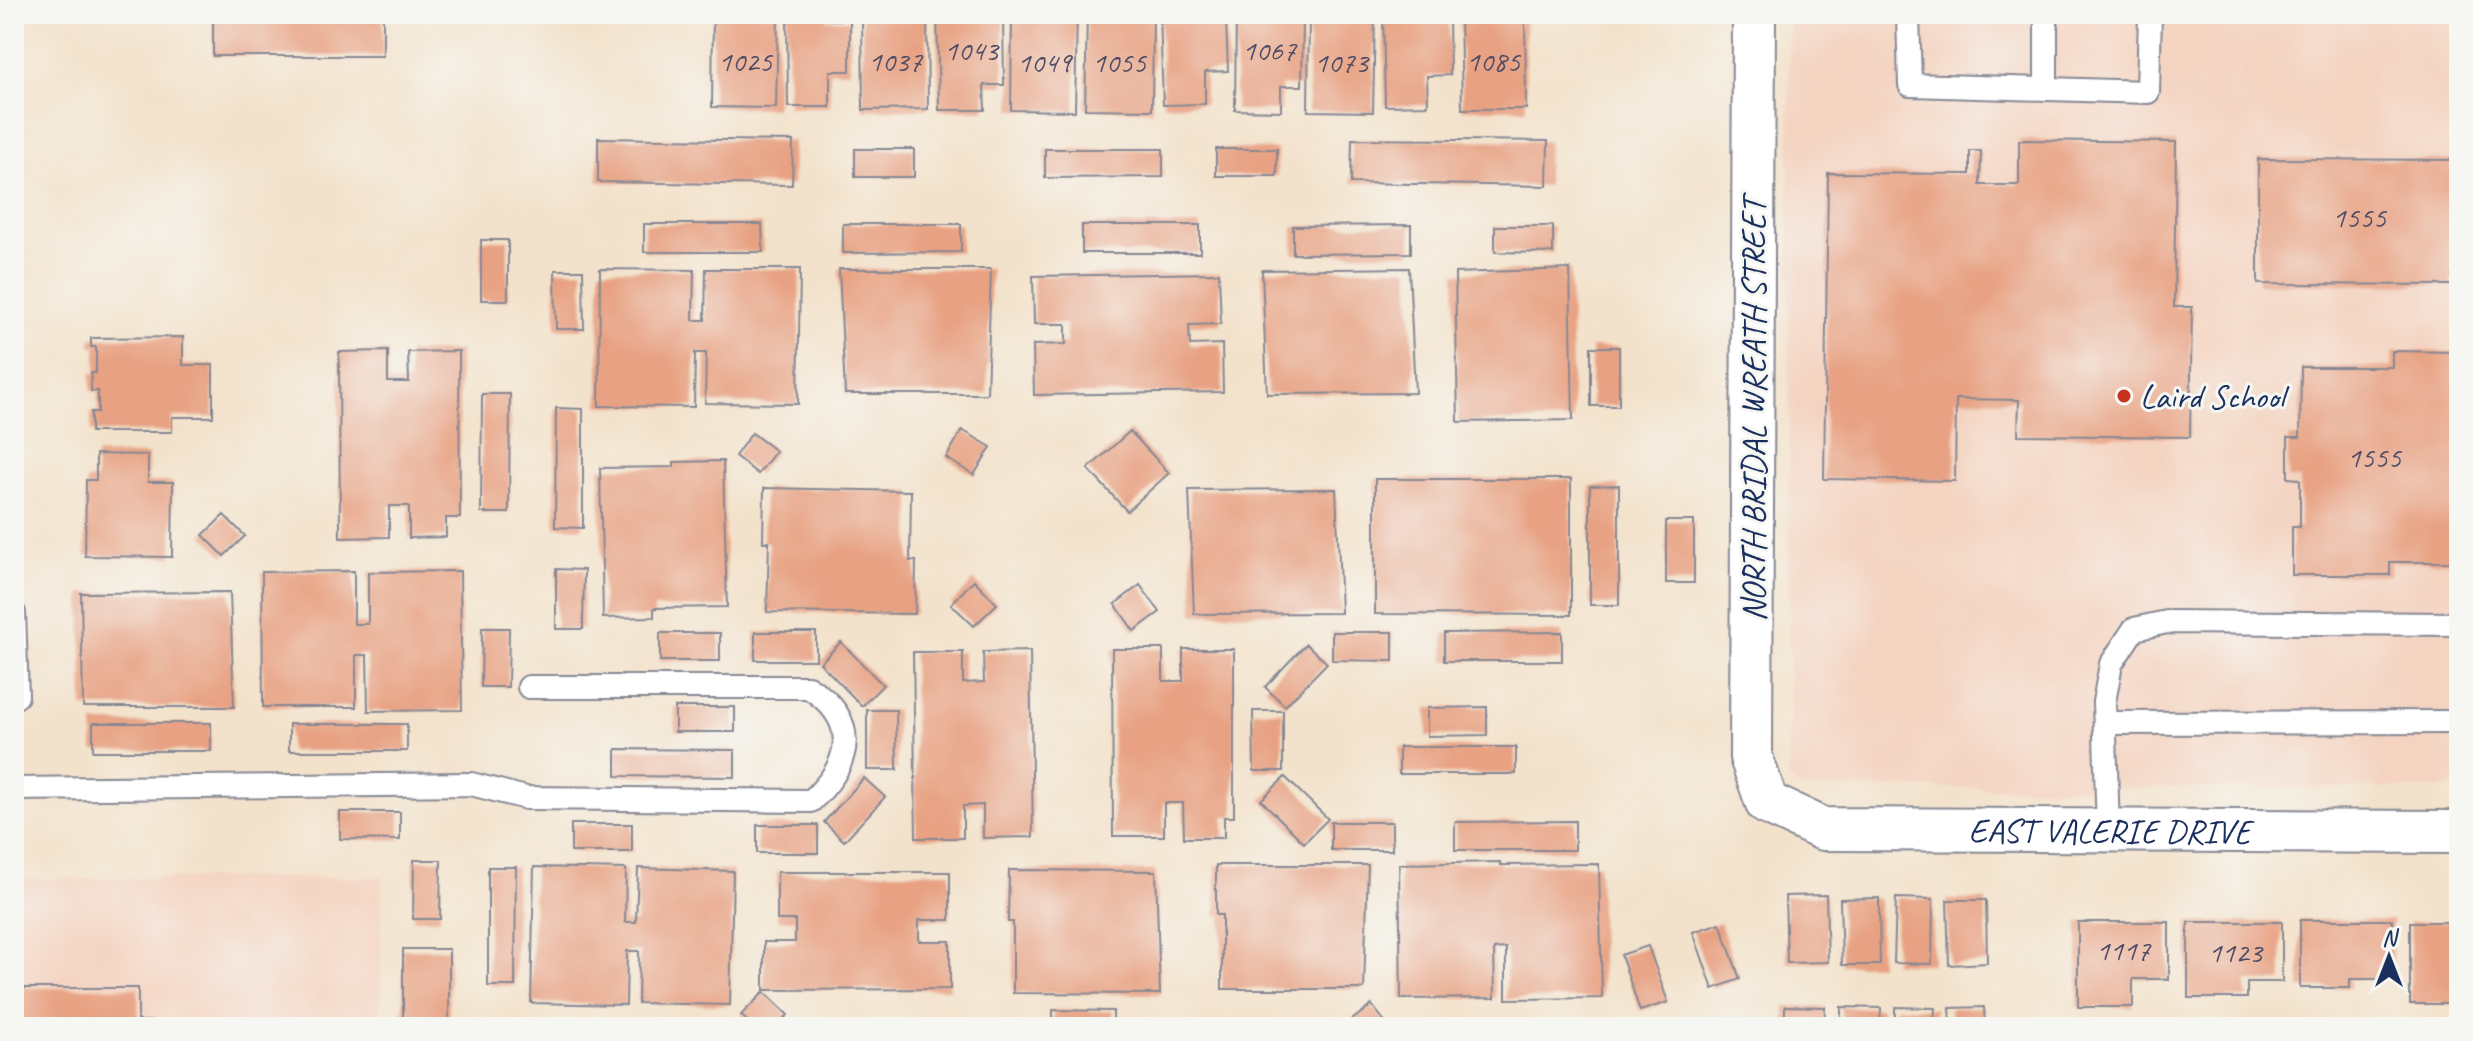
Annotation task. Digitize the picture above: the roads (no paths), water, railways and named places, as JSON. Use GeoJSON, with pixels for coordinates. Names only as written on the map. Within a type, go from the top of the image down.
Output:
{"type":"FeatureCollection","features":[{"type":"Feature","properties":{"kind":"street","name":"NORTH BRIDAL WREATH STREET"},"geometry":{"type":"LineString","coordinates":[[1754,14],[1751,757],[1767,803]]}},
{"type":"Feature","properties":{"kind":"street","name":"EAST VALERIE DRIVE"},"geometry":{"type":"LineString","coordinates":[[1767,803],[1823,829],[2459,832]]}},
{"type":"Feature","properties":{"kind":"lane"},"geometry":{"type":"LineString","coordinates":[[1908,14],[1910,85],[2148,92],[2150,14]]}},
{"type":"Feature","properties":{"kind":"lane"},"geometry":{"type":"LineString","coordinates":[[2046,14],[2046,89]]}},
{"type":"Feature","properties":{"kind":"lane"},"geometry":{"type":"LineString","coordinates":[[14,613],[17,696],[14,698]]}},
{"type":"Feature","properties":{"kind":"lane"},"geometry":{"type":"LineString","coordinates":[[2108,831],[2104,702],[2111,664],[2134,629],[2167,622],[2459,624]]}},
{"type":"Feature","properties":{"kind":"lane"},"geometry":{"type":"LineString","coordinates":[[14,789],[471,784],[526,798],[811,801],[829,785],[842,764],[843,719],[830,700],[808,687],[529,687]]}},
{"type":"Feature","properties":{"kind":"lane"},"geometry":{"type":"LineString","coordinates":[[2105,723],[2459,722]]}},
{"type":"Feature","properties":{"kind":"place","name":"Laird School"},"geometry":{"type":"Point","coordinates":[2124,396]}}]}
